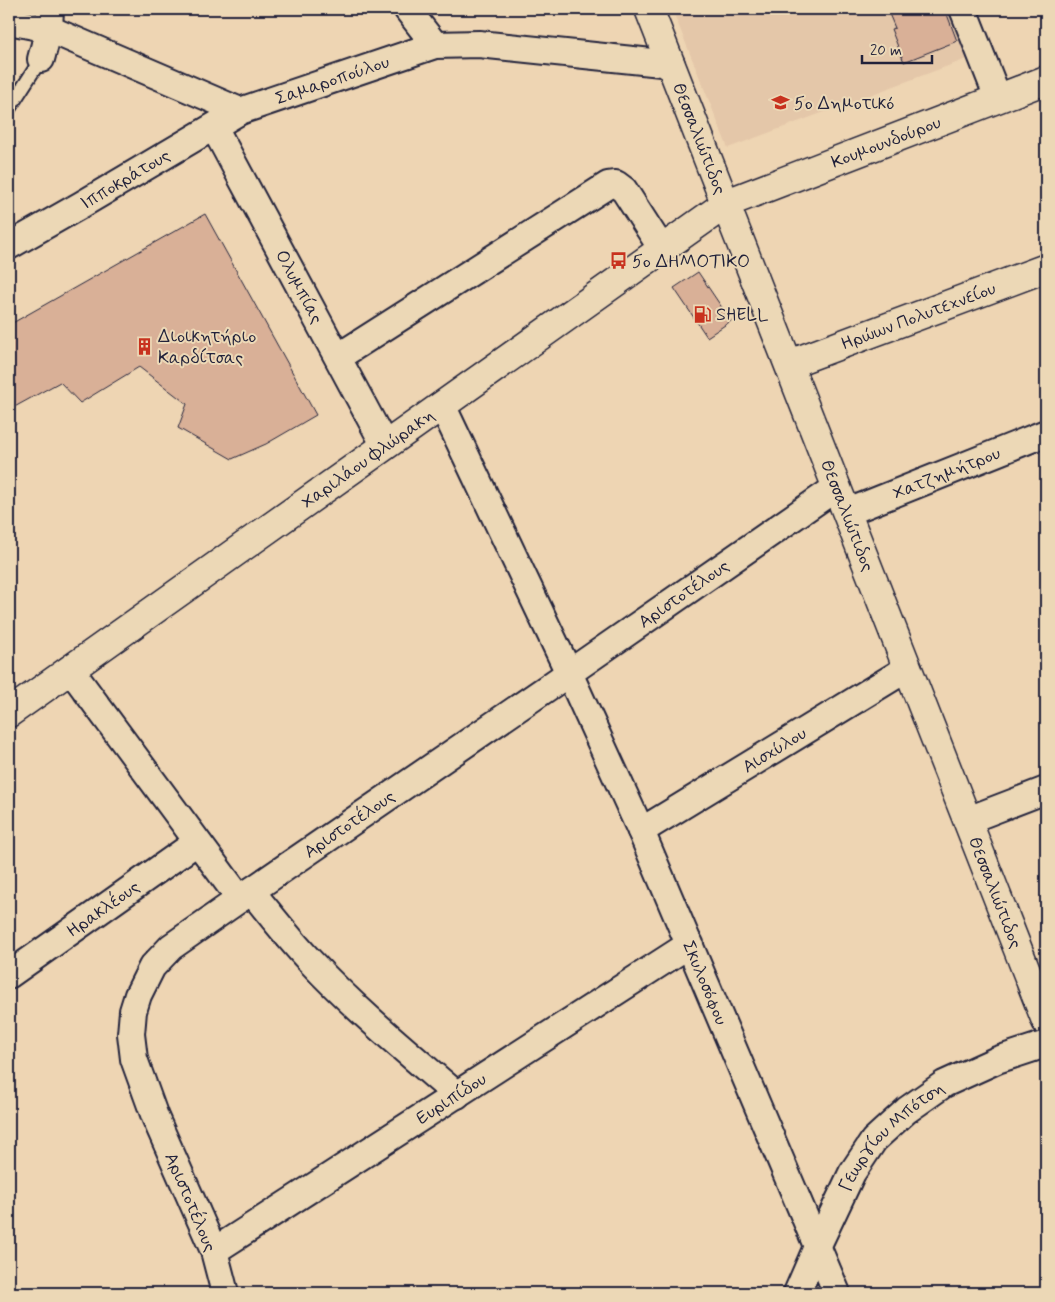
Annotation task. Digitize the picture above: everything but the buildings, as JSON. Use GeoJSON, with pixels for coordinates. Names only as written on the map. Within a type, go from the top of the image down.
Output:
{"type":"FeatureCollection","features":[{"type":"Feature","properties":{"kind":"main road","name":"Θεσσαλιώτιδος"},"geometry":{"type":"LineString","coordinates":[[649,9],[727,203],[1046,1021]]}},
{"type":"Feature","properties":{"kind":"main road","name":"Κουμουνδούρου"},"geometry":{"type":"LineString","coordinates":[[727,203],[1046,80]]}},
{"type":"Feature","properties":{"kind":"main road","name":"Χαριλάου Φλώρακη"},"geometry":{"type":"LineString","coordinates":[[9,713],[727,203]]}},
{"type":"Feature","properties":{"kind":"main road","name":"Ηρώων Πολυτεχνείου"},"geometry":{"type":"LineString","coordinates":[[789,364],[1046,268]]}},
{"type":"Feature","properties":{"kind":"street"},"geometry":{"type":"LineString","coordinates":[[407,9],[435,45]]}},
{"type":"Feature","properties":{"kind":"street"},"geometry":{"type":"LineString","coordinates":[[964,9],[998,98]]}},
{"type":"Feature","properties":{"kind":"street"},"geometry":{"type":"LineString","coordinates":[[41,59],[49,19]]}},
{"type":"Feature","properties":{"kind":"street"},"geometry":{"type":"LineString","coordinates":[[9,20],[49,19],[240,111]]}},
{"type":"Feature","properties":{"kind":"street","name":"Σαμαροπούλου"},"geometry":{"type":"LineString","coordinates":[[240,111],[435,45],[479,44],[671,64]]}},
{"type":"Feature","properties":{"kind":"street","name":"Ιπποκράτους"},"geometry":{"type":"LineString","coordinates":[[9,246],[240,111]]}},
{"type":"Feature","properties":{"kind":"street","name":"Ολυμπίας"},"geometry":{"type":"LineString","coordinates":[[214,127],[385,446]]}},
{"type":"Feature","properties":{"kind":"street"},"geometry":{"type":"LineString","coordinates":[[338,357],[608,185],[616,184],[624,190],[662,249]]}},
{"type":"Feature","properties":{"kind":"street","name":"Σκυλοσόφου"},"geometry":{"type":"LineString","coordinates":[[442,405],[569,673],[641,831],[837,1293]]}},
{"type":"Feature","properties":{"kind":"street","name":"Χατζημήτρου"},"geometry":{"type":"LineString","coordinates":[[848,512],[1046,433]]}},
{"type":"Feature","properties":{"kind":"street","name":"Αριστοτέλους"},"geometry":{"type":"LineString","coordinates":[[225,1293],[214,1252],[146,1095],[134,1059],[133,1011],[138,995],[158,960],[170,948],[245,895],[569,673],[837,486]]}},
{"type":"Feature","properties":{"kind":"street","name":"Αισχύλου"},"geometry":{"type":"LineString","coordinates":[[641,831],[908,668]]}},
{"type":"Feature","properties":{"kind":"street"},"geometry":{"type":"LineString","coordinates":[[70,669],[197,842],[245,895],[359,1011],[456,1095]]}},
{"type":"Feature","properties":{"kind":"street"},"geometry":{"type":"LineString","coordinates":[[968,820],[1046,790]]}},
{"type":"Feature","properties":{"kind":"street","name":"Ηρακλέους"},"geometry":{"type":"LineString","coordinates":[[9,975],[197,842]]}},
{"type":"Feature","properties":{"kind":"street","name":"Ευριπίδου"},"geometry":{"type":"LineString","coordinates":[[214,1252],[690,944]]}},
{"type":"Feature","properties":{"kind":"street","name":"Γεωργίου Μπότση"},"geometry":{"type":"LineString","coordinates":[[797,1293],[852,1173],[874,1140],[892,1123],[944,1084],[997,1060],[1046,1044]]}},
{"type":"Feature","properties":{"kind":"lane"},"geometry":{"type":"LineString","coordinates":[[9,109],[41,59]]}},
{"type":"Feature","properties":{"kind":"shaded area","name":"5ο Δημοτικό"},"geometry":{"type":"Polygon","coordinates":[[[672,9],[953,9],[972,57],[728,148],[672,9]]]}},
{"type":"Feature","properties":{"kind":"place","name":"5ο Δημοτικό"},"geometry":{"type":"Point","coordinates":[780,103]}},
{"type":"Feature","properties":{"kind":"place","name":"5ο ΔΗΜΟΤΙΚΟ"},"geometry":{"type":"Point","coordinates":[618,261]}},
{"type":"Feature","properties":{"kind":"place","name":"SHELL"},"geometry":{"type":"Point","coordinates":[702,314]}},
{"type":"Feature","properties":{"kind":"place","name":"Διοικητήριο Καρδίτσας"},"geometry":{"type":"Point","coordinates":[144,346]}}]}
